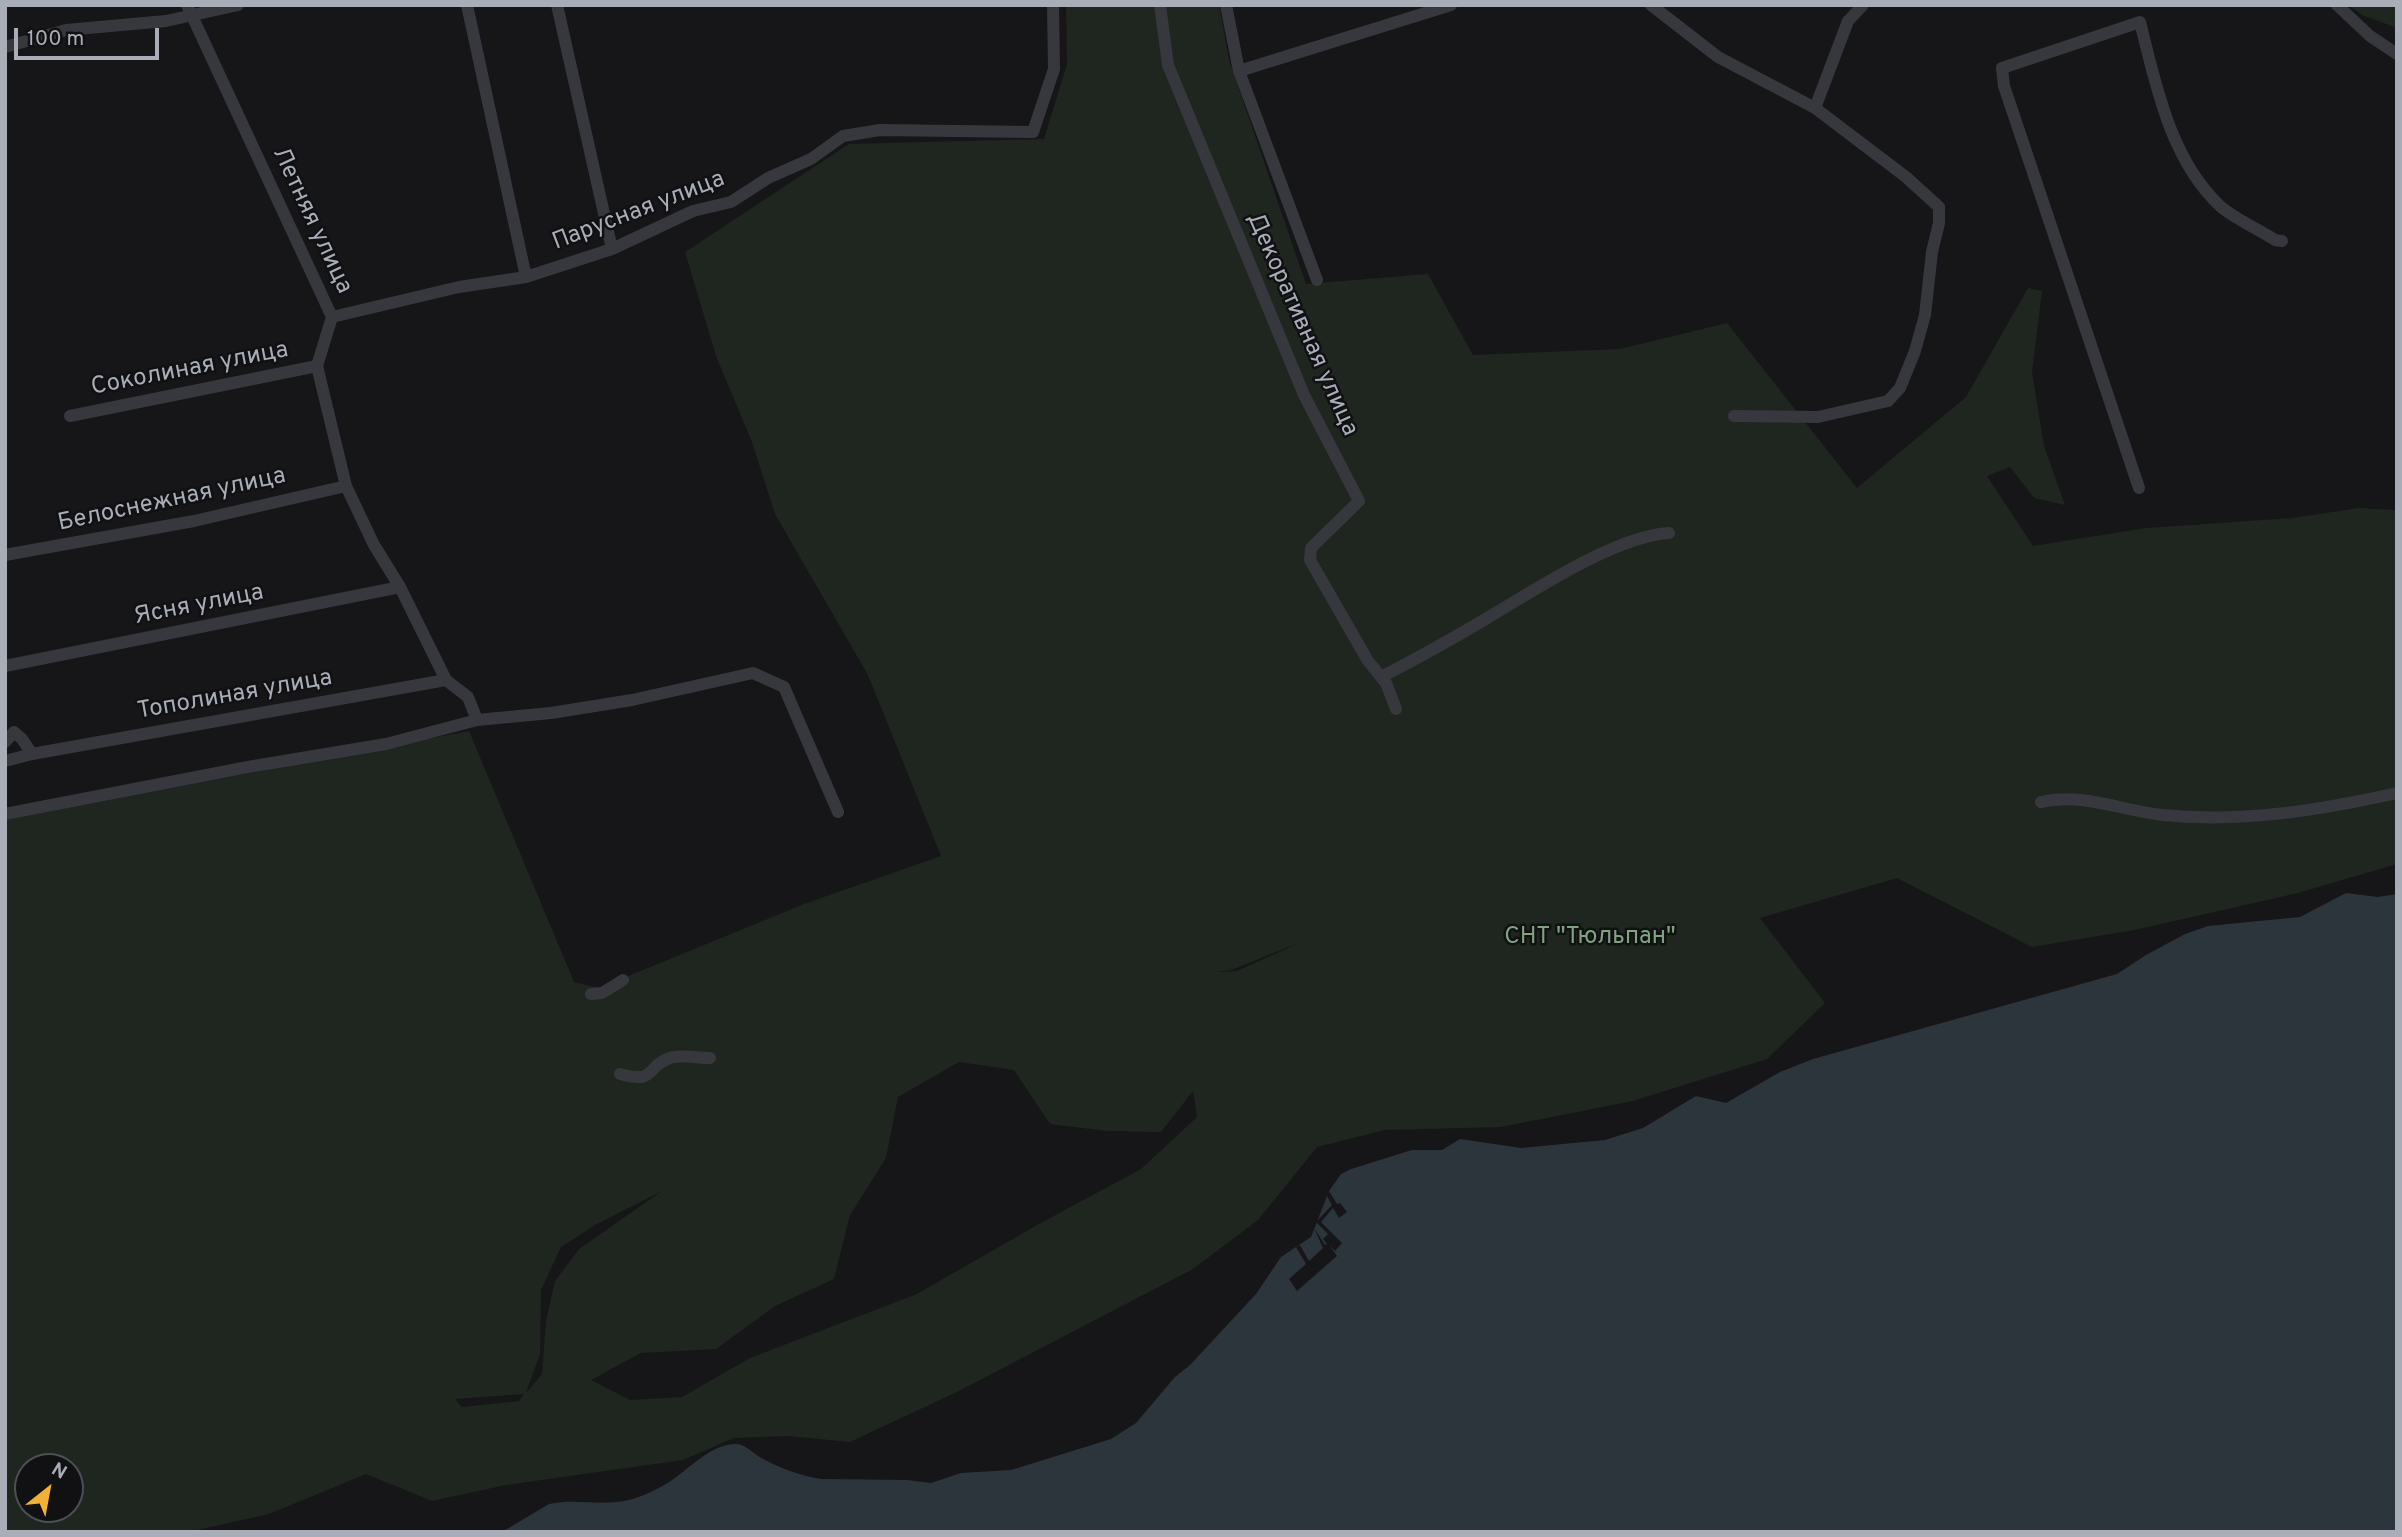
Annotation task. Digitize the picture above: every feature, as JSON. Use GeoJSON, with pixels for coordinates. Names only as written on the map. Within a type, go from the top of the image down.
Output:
{"type":"FeatureCollection","features":[{"type":"Feature","properties":{"kind":"street"},"geometry":{"type":"LineString","coordinates":[[5,47],[66,30],[166,21],[189,10],[238,5]]}},
{"type":"Feature","properties":{"kind":"street"},"geometry":{"type":"LineString","coordinates":[[467,5],[526,277]]}},
{"type":"Feature","properties":{"kind":"street"},"geometry":{"type":"LineString","coordinates":[[557,5],[612,249]]}},
{"type":"Feature","properties":{"kind":"street","name":"Парусная улица"},"geometry":{"type":"LineString","coordinates":[[332,317],[459,288],[526,277],[612,249],[693,211],[731,202],[768,178],[811,159],[843,136],[880,130],[1033,132],[1054,69],[1053,5]]}},
{"type":"Feature","properties":{"kind":"street","name":"Декоративная улица"},"geometry":{"type":"LineString","coordinates":[[1160,5],[1168,65],[1304,395],[1359,501],[1311,548],[1310,560],[1368,661],[1386,683],[1396,709]]}},
{"type":"Feature","properties":{"kind":"street"},"geometry":{"type":"LineString","coordinates":[[1226,5],[1239,71],[1317,280]]}},
{"type":"Feature","properties":{"kind":"street"},"geometry":{"type":"LineString","coordinates":[[1239,71],[1451,5]]}},
{"type":"Feature","properties":{"kind":"street"},"geometry":{"type":"LineString","coordinates":[[1651,5],[1718,57],[1815,108],[1906,177],[1939,207],[1925,316],[1900,388],[1888,401],[1818,416],[1734,416]]}},
{"type":"Feature","properties":{"kind":"street"},"geometry":{"type":"LineString","coordinates":[[1815,108],[1848,21],[1863,5]]}},
{"type":"Feature","properties":{"kind":"street"},"geometry":{"type":"LineString","coordinates":[[2337,5],[2370,36],[2397,54]]}},
{"type":"Feature","properties":{"kind":"street","name":"Летняя улица"},"geometry":{"type":"LineString","coordinates":[[189,10],[332,317],[317,366]]}},
{"type":"Feature","properties":{"kind":"street"},"geometry":{"type":"LineString","coordinates":[[2139,488],[2004,86],[2002,68],[2140,22],[2163,110],[2191,170],[2221,206],[2275,240],[2282,241]]}},
{"type":"Feature","properties":{"kind":"street"},"geometry":{"type":"LineString","coordinates":[[317,366],[346,485],[374,545],[400,587],[446,680],[468,697],[477,720]]}},
{"type":"Feature","properties":{"kind":"street","name":"Соколиная улица"},"geometry":{"type":"LineString","coordinates":[[70,415],[317,366]]}},
{"type":"Feature","properties":{"kind":"street","name":"Белоснежная улица"},"geometry":{"type":"LineString","coordinates":[[6,551],[194,521],[346,485]]}},
{"type":"Feature","properties":{"kind":"street"},"geometry":{"type":"LineString","coordinates":[[1381,677],[1432,651],[1586,562],[1650,534],[1669,533]]}},
{"type":"Feature","properties":{"kind":"street","name":"Ясня улица"},"geometry":{"type":"LineString","coordinates":[[5,666],[400,587]]}},
{"type":"Feature","properties":{"kind":"street"},"geometry":{"type":"LineString","coordinates":[[5,814],[248,767],[386,744],[477,720],[551,713],[632,700],[753,673],[784,688],[838,812]]}},
{"type":"Feature","properties":{"kind":"street","name":"Тополиная улица"},"geometry":{"type":"LineString","coordinates":[[5,761],[446,680]]}},
{"type":"Feature","properties":{"kind":"street"},"geometry":{"type":"LineString","coordinates":[[5,742],[14,732],[32,754]]}},
{"type":"Feature","properties":{"kind":"street"},"geometry":{"type":"LineString","coordinates":[[2041,802],[2067,799],[2162,815],[2226,816],[2290,813],[2397,793]]}},
{"type":"Feature","properties":{"kind":"street"},"geometry":{"type":"LineString","coordinates":[[591,994],[602,993],[623,980]]}},
{"type":"Feature","properties":{"kind":"street"},"geometry":{"type":"LineString","coordinates":[[620,1074],[638,1079],[648,1076],[661,1063],[672,1057],[710,1058]]}},
{"type":"Feature","properties":{"kind":"green space","name":"СНТ \"Тюльпан\""},"geometry":{"type":"Polygon","coordinates":[[[1066,5],[1219,5],[1229,60],[1306,284],[1428,274],[1473,355],[1620,349],[1727,323],[1857,488],[1966,397],[2028,288],[2042,291],[2032,372],[2044,446],[2065,505],[2034,498],[2010,467],[1987,476],[2033,546],[2146,528],[2292,518],[2359,508],[2397,510],[2397,864],[2298,893],[2135,930],[2032,947],[1897,878],[1760,918],[1825,1003],[1767,1059],[1633,1101],[1501,1127],[1385,1130],[1317,1147],[1258,1220],[1193,1269],[959,1391],[850,1442],[788,1436],[734,1438],[683,1460],[506,1485],[432,1501],[366,1474],[269,1514],[188,1532],[5,1532],[5,820],[469,731],[574,982],[599,988],[804,904],[941,856],[868,675],[775,514],[752,442],[716,356],[685,252],[849,144],[1044,139],[1067,64],[1066,5]],[[1299,943],[1231,970],[1215,972],[1237,971],[1299,943]],[[959,1062],[898,1097],[886,1158],[850,1215],[834,1279],[775,1306],[716,1349],[641,1353],[591,1380],[630,1400],[682,1397],[750,1358],[917,1294],[1141,1169],[1197,1117],[1193,1091],[1161,1132],[1107,1131],[1050,1124],[1014,1070],[959,1062]],[[662,1191],[597,1224],[561,1247],[541,1290],[540,1354],[526,1393],[542,1374],[546,1321],[555,1281],[579,1249],[662,1191]],[[524,1394],[455,1399],[462,1407],[519,1401],[524,1394]]]}},
{"type":"Feature","properties":{"kind":"green space"},"geometry":{"type":"Polygon","coordinates":[[[2348,5],[2397,5],[2397,28],[2362,15],[2348,5]]]}},
{"type":"Feature","properties":{"kind":"shaded area"},"geometry":{"type":"Polygon","coordinates":[[[2346,893],[2378,897],[2397,894],[2397,1532],[502,1532],[549,1504],[619,1502],[644,1495],[669,1482],[719,1447],[728,1445],[741,1445],[778,1466],[814,1478],[931,1483],[961,1473],[1011,1470],[1111,1439],[1136,1423],[1175,1377],[1190,1365],[1256,1294],[1281,1257],[1311,1237],[1329,1191],[1341,1174],[1351,1169],[1412,1150],[1442,1150],[1460,1139],[1521,1148],[1605,1140],[1643,1128],[1696,1096],[1726,1103],[1780,1072],[1813,1059],[2117,974],[2185,934],[2208,926],[2300,917],[2346,893]]]}},
{"type":"Feature","properties":{"kind":"pier"},"geometry":{"type":"Polygon","coordinates":[[[1329,1191],[1337,1204],[1340,1203],[1347,1212],[1339,1218],[1333,1208],[1321,1222],[1342,1243],[1335,1251],[1329,1245],[1337,1256],[1297,1291],[1289,1279],[1306,1264],[1296,1247],[1300,1245],[1309,1261],[1323,1248],[1314,1228],[1325,1245],[1327,1244],[1323,1239],[1328,1234],[1316,1222],[1332,1205],[1327,1196],[1329,1191]]]}}]}
